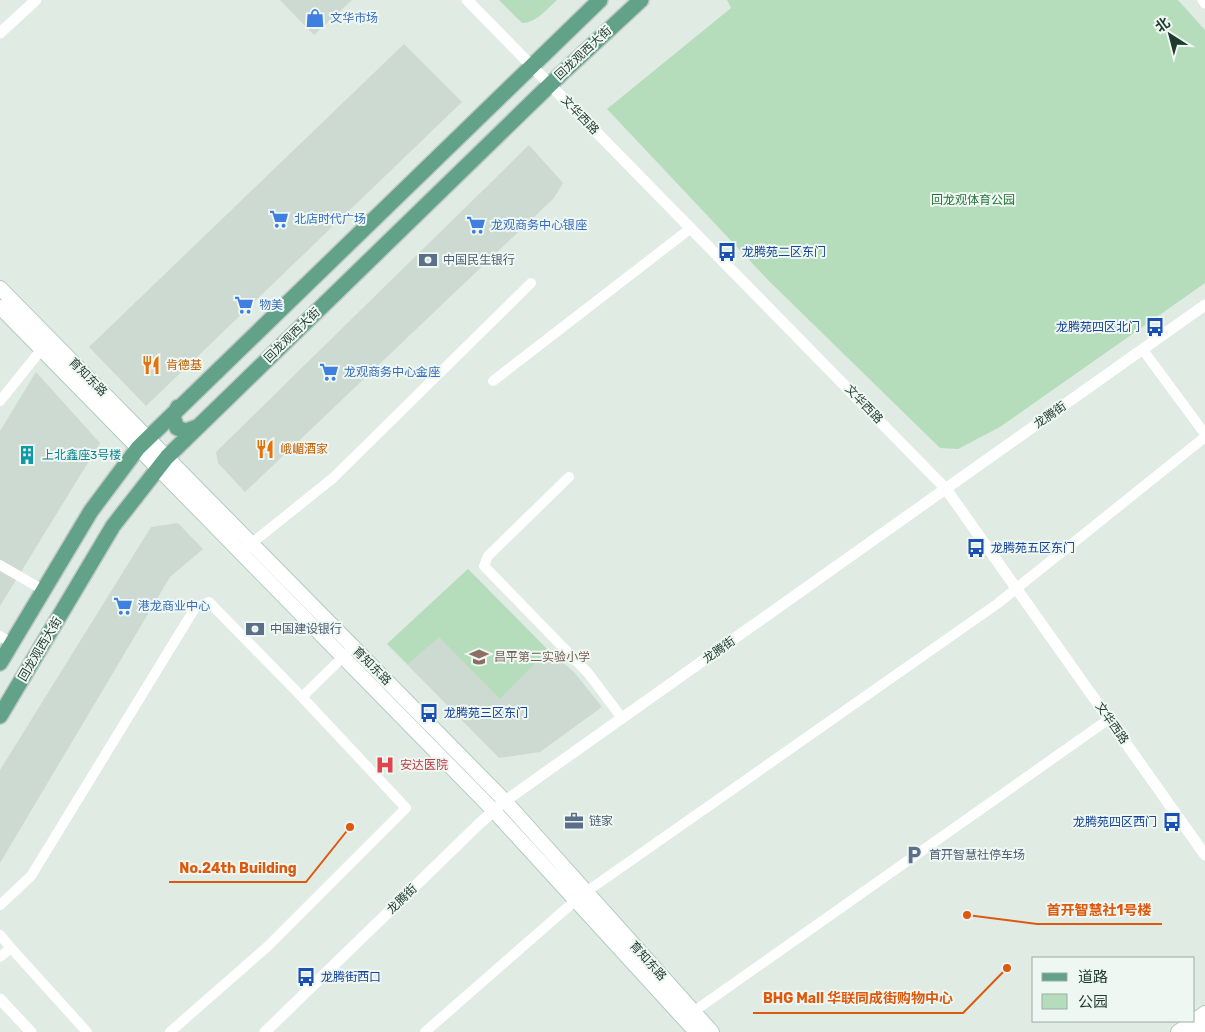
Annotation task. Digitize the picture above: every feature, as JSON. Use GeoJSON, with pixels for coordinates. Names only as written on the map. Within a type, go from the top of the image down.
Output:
{"type":"FeatureCollection","features":[{"type":"Feature","properties":{"kind":"main road","name":"回龙观西大街"},"geometry":{"type":"LineString","coordinates":[[0,663],[6,640],[43,590],[103,493],[142,443],[600,0]]}},
{"type":"Feature","properties":{"kind":"main road","name":"回龙观西大街"},"geometry":{"type":"LineString","coordinates":[[0,716],[125,510],[162,463],[550,84],[641,0]]}},
{"type":"Feature","properties":{"kind":"main road","name":"育知东路"},"geometry":{"type":"LineString","coordinates":[[0,288],[46,344],[142,443],[246,548],[353,647],[505,802],[581,896],[696,1032]]}},
{"type":"Feature","properties":{"kind":"main road","name":"育知东路"},"geometry":{"type":"LineString","coordinates":[[0,307],[46,344]]}},
{"type":"Feature","properties":{"kind":"main road"},"geometry":{"type":"LineString","coordinates":[[178,407],[173,417],[177,428],[186,431],[197,427]]}},
{"type":"Feature","properties":{"kind":"main road"},"geometry":{"type":"LineString","coordinates":[[103,493],[112,488],[123,491],[126,500],[125,510]]}},
{"type":"Feature","properties":{"kind":"main road","name":"育知东路"},"geometry":{"type":"LineString","coordinates":[[246,548],[343,657],[581,896],[712,1032]]}},
{"type":"Feature","properties":{"kind":"main road"},"geometry":{"type":"LineString","coordinates":[[1195,1021],[1205,1013]]}},
{"type":"Feature","properties":{"kind":"main road"},"geometry":{"type":"LineString","coordinates":[[1188,1026],[1205,1025]]}},
{"type":"Feature","properties":{"kind":"street"},"geometry":{"type":"LineString","coordinates":[[0,33],[36,0]]}},
{"type":"Feature","properties":{"kind":"street","name":"文华西路"},"geometry":{"type":"LineString","coordinates":[[467,0],[946,489],[1205,855]]}},
{"type":"Feature","properties":{"kind":"street"},"geometry":{"type":"LineString","coordinates":[[1202,0],[1205,3]]}},
{"type":"Feature","properties":{"kind":"street"},"geometry":{"type":"LineString","coordinates":[[493,381],[691,228]]}},
{"type":"Feature","properties":{"kind":"street"},"geometry":{"type":"LineString","coordinates":[[246,548],[332,478],[531,283]]}},
{"type":"Feature","properties":{"kind":"street","name":"龙腾街"},"geometry":{"type":"LineString","coordinates":[[265,1032],[494,810],[1205,305]]}},
{"type":"Feature","properties":{"kind":"street"},"geometry":{"type":"LineString","coordinates":[[0,401],[46,344]]}},
{"type":"Feature","properties":{"kind":"street"},"geometry":{"type":"LineString","coordinates":[[425,1032],[581,896],[1017,588],[1205,435],[1143,350]]}},
{"type":"Feature","properties":{"kind":"street"},"geometry":{"type":"LineString","coordinates":[[570,477],[488,556],[484,566],[588,673],[622,718]]}},
{"type":"Feature","properties":{"kind":"street"},"geometry":{"type":"LineString","coordinates":[[0,564],[43,590]]}},
{"type":"Feature","properties":{"kind":"street"},"geometry":{"type":"LineString","coordinates":[[0,906],[31,876],[194,608],[209,602],[302,697],[406,808],[268,946],[170,1032]]}},
{"type":"Feature","properties":{"kind":"street"},"geometry":{"type":"LineString","coordinates":[[302,697],[353,647]]}},
{"type":"Feature","properties":{"kind":"street"},"geometry":{"type":"LineString","coordinates":[[693,1012],[1109,719]]}},
{"type":"Feature","properties":{"kind":"street"},"geometry":{"type":"LineString","coordinates":[[0,935],[87,1032]]}},
{"type":"Feature","properties":{"kind":"street"},"geometry":{"type":"LineString","coordinates":[[0,957],[11,948]]}},
{"type":"Feature","properties":{"kind":"street"},"geometry":{"type":"LineString","coordinates":[[0,999],[31,1032]]}},
{"type":"Feature","properties":{"kind":"street"},"geometry":{"type":"LineString","coordinates":[[1195,1017],[1205,1003]]}},
{"type":"Feature","properties":{"kind":"shaded area","name":"文华市场"},"geometry":{"type":"Polygon","coordinates":[[[280,0],[352,0],[314,35],[280,0]]]}},
{"type":"Feature","properties":{"kind":"shaded area"},"geometry":{"type":"Polygon","coordinates":[[[404,44],[462,102],[146,406],[89,347],[404,44]]]}},
{"type":"Feature","properties":{"kind":"shaded area"},"geometry":{"type":"Polygon","coordinates":[[[529,145],[563,183],[554,198],[245,492],[218,463],[216,452],[529,145]]]}},
{"type":"Feature","properties":{"kind":"shaded area"},"geometry":{"type":"Polygon","coordinates":[[[36,372],[100,443],[0,606],[0,431],[36,372]]]}},
{"type":"Feature","properties":{"kind":"shaded area","name":"港龙商业中心"},"geometry":{"type":"Polygon","coordinates":[[[178,523],[203,549],[170,577],[0,863],[0,770],[151,527],[178,523]]]}},
{"type":"Feature","properties":{"kind":"shaded area","name":"昌平第二实验小学"},"geometry":{"type":"Polygon","coordinates":[[[468,569],[548,650],[574,672],[602,707],[540,752],[499,758],[387,644],[468,569]]]}},
{"type":"Feature","properties":{"kind":"green space"},"geometry":{"type":"Polygon","coordinates":[[[499,0],[557,0],[532,21],[522,23],[499,0]]]}},
{"type":"Feature","properties":{"kind":"green space","name":"回龙观体育公园"},"geometry":{"type":"Polygon","coordinates":[[[727,0],[1178,0],[1205,30],[1205,283],[1000,427],[958,449],[940,448],[769,281],[607,109],[731,8],[727,0]]]}},
{"type":"Feature","properties":{"kind":"green space"},"geometry":{"type":"Polygon","coordinates":[[[468,569],[548,650],[500,699],[439,637],[408,664],[387,644],[468,569]]]}},
{"type":"Feature","properties":{"kind":"place","name":"文华市场"},"geometry":{"type":"Point","coordinates":[315,18]}},
{"type":"Feature","properties":{"kind":"place","name":"北店时代广场"},"geometry":{"type":"Point","coordinates":[279,219]}},
{"type":"Feature","properties":{"kind":"place","name":"龙观商务中心银座"},"geometry":{"type":"Point","coordinates":[476,225]}},
{"type":"Feature","properties":{"kind":"place","name":"龙腾苑二区东门"},"geometry":{"type":"Point","coordinates":[727,252]}},
{"type":"Feature","properties":{"kind":"place","name":"中国民生银行"},"geometry":{"type":"Point","coordinates":[428,260]}},
{"type":"Feature","properties":{"kind":"place","name":"物美"},"geometry":{"type":"Point","coordinates":[244,305]}},
{"type":"Feature","properties":{"kind":"place","name":"龙腾苑四区北门"},"geometry":{"type":"Point","coordinates":[1155,327]}},
{"type":"Feature","properties":{"kind":"place","name":"肯德基"},"geometry":{"type":"Point","coordinates":[151,365]}},
{"type":"Feature","properties":{"kind":"place","name":"龙观商务中心金座"},"geometry":{"type":"Point","coordinates":[329,372]}},
{"type":"Feature","properties":{"kind":"place","name":"峨嵋酒家"},"geometry":{"type":"Point","coordinates":[265,449]}},
{"type":"Feature","properties":{"kind":"place","name":"上北鑫座3号楼"},"geometry":{"type":"Point","coordinates":[27,455]}},
{"type":"Feature","properties":{"kind":"place","name":"龙腾苑五区东门"},"geometry":{"type":"Point","coordinates":[976,548]}},
{"type":"Feature","properties":{"kind":"place","name":"港龙商业中心"},"geometry":{"type":"Point","coordinates":[123,606]}},
{"type":"Feature","properties":{"kind":"place","name":"中国建设银行"},"geometry":{"type":"Point","coordinates":[255,629]}},
{"type":"Feature","properties":{"kind":"place","name":"昌平第二实验小学"},"geometry":{"type":"Point","coordinates":[479,657]}},
{"type":"Feature","properties":{"kind":"place","name":"龙腾苑三区东门"},"geometry":{"type":"Point","coordinates":[429,713]}},
{"type":"Feature","properties":{"kind":"place","name":"安达医院"},"geometry":{"type":"Point","coordinates":[385,765]}},
{"type":"Feature","properties":{"kind":"place","name":"链家"},"geometry":{"type":"Point","coordinates":[574,821]}},
{"type":"Feature","properties":{"kind":"place","name":"龙腾苑四区西门"},"geometry":{"type":"Point","coordinates":[1172,822]}},
{"type":"Feature","properties":{"kind":"place","name":"No.24th Building"},"geometry":{"type":"Point","coordinates":[350,827]}},
{"type":"Feature","properties":{"kind":"place","name":"首开智慧社停车场"},"geometry":{"type":"Point","coordinates":[914,855]}},
{"type":"Feature","properties":{"kind":"place","name":"首开智慧社1号楼"},"geometry":{"type":"Point","coordinates":[967,915]}},
{"type":"Feature","properties":{"kind":"place","name":"BHG Mall 华联同成街购物中心"},"geometry":{"type":"Point","coordinates":[1007,968]}},
{"type":"Feature","properties":{"kind":"place","name":"龙腾街西口"},"geometry":{"type":"Point","coordinates":[306,977]}}]}
